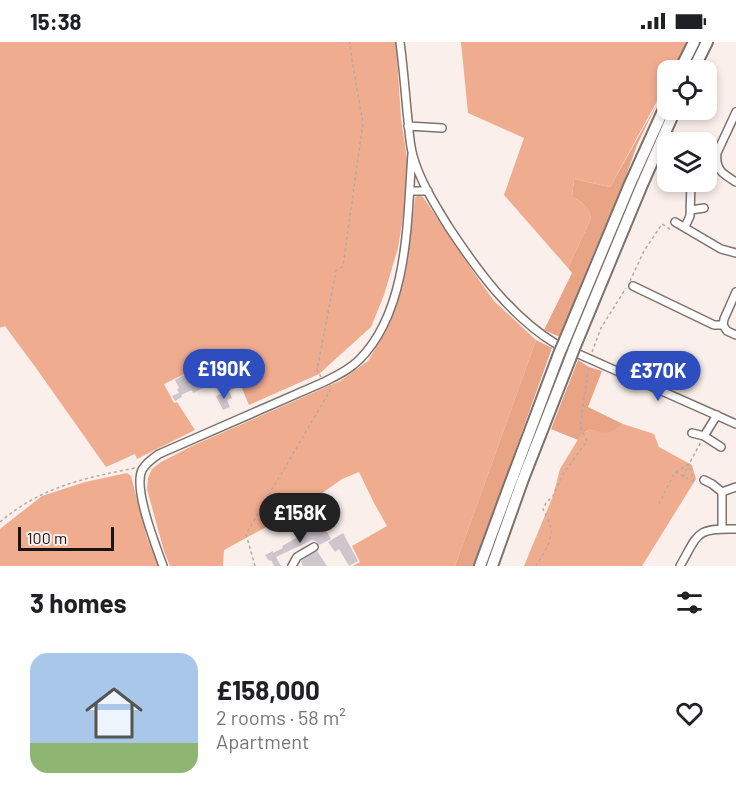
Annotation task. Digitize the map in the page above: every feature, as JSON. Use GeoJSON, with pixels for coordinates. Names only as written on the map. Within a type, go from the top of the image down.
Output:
{"type":"FeatureCollection","features":[{"type":"Feature","properties":{"kind":"highway"},"geometry":{"type":"LineString","coordinates":[[685,60],[694,42]]}},
{"type":"Feature","properties":{"kind":"highway"},"geometry":{"type":"LineString","coordinates":[[698,60],[707,42]]}},
{"type":"Feature","properties":{"kind":"highway"},"geometry":{"type":"LineString","coordinates":[[492,566],[570,359],[570,343],[622,204],[659,120]]}},
{"type":"Feature","properties":{"kind":"highway"},"geometry":{"type":"LineString","coordinates":[[480,566],[559,354],[570,343],[671,120]]}},
{"type":"Feature","properties":{"kind":"street"},"geometry":{"type":"LineString","coordinates":[[164,566],[152,536],[141,492],[141,471],[152,458],[341,373],[363,356],[378,336],[396,291],[403,266],[407,234],[412,154],[400,42]]}},
{"type":"Feature","properties":{"kind":"street"},"geometry":{"type":"LineString","coordinates":[[717,153],[736,112]]}},
{"type":"Feature","properties":{"kind":"street"},"geometry":{"type":"LineString","coordinates":[[408,126],[442,128]]}},
{"type":"Feature","properties":{"kind":"street"},"geometry":{"type":"LineString","coordinates":[[412,154],[419,173],[440,213],[469,257],[513,310],[530,326],[545,337],[590,360],[736,424]]}},
{"type":"Feature","properties":{"kind":"street"},"geometry":{"type":"LineString","coordinates":[[717,162],[722,174],[736,182]]}},
{"type":"Feature","properties":{"kind":"street"},"geometry":{"type":"LineString","coordinates":[[410,191],[428,191]]}},
{"type":"Feature","properties":{"kind":"street"},"geometry":{"type":"LineString","coordinates":[[691,192],[690,216],[681,227],[721,249],[736,253]]}},
{"type":"Feature","properties":{"kind":"street"},"geometry":{"type":"LineString","coordinates":[[691,210],[704,208]]}},
{"type":"Feature","properties":{"kind":"street"},"geometry":{"type":"LineString","coordinates":[[639,286],[714,325],[723,325]]}},
{"type":"Feature","properties":{"kind":"street"},"geometry":{"type":"LineString","coordinates":[[736,292],[723,319],[723,325],[727,331],[736,335]]}},
{"type":"Feature","properties":{"kind":"street"},"geometry":{"type":"LineString","coordinates":[[704,436],[717,415]]}},
{"type":"Feature","properties":{"kind":"street"},"geometry":{"type":"LineString","coordinates":[[692,433],[704,436],[721,447]]}},
{"type":"Feature","properties":{"kind":"street"},"geometry":{"type":"LineString","coordinates":[[704,480],[722,492]]}},
{"type":"Feature","properties":{"kind":"street"},"geometry":{"type":"LineString","coordinates":[[722,492],[736,487]]}},
{"type":"Feature","properties":{"kind":"street"},"geometry":{"type":"LineString","coordinates":[[722,492],[722,528]]}},
{"type":"Feature","properties":{"kind":"street"},"geometry":{"type":"LineString","coordinates":[[680,566],[699,533],[707,529],[736,529]]}},
{"type":"Feature","properties":{"kind":"street"},"geometry":{"type":"LineString","coordinates":[[292,566],[297,557],[314,547]]}},
{"type":"Feature","properties":{"kind":"path"},"geometry":{"type":"LineString","coordinates":[[255,566],[246,534],[332,389],[317,370],[336,271],[343,266],[363,123],[350,42]]}},
{"type":"Feature","properties":{"kind":"path"},"geometry":{"type":"LineString","coordinates":[[536,566],[546,549],[551,530],[543,509],[553,496],[563,474],[587,441],[580,426],[590,360]]}},
{"type":"Feature","properties":{"kind":"path"},"geometry":{"type":"LineString","coordinates":[[683,477],[704,436]]}},
{"type":"Feature","properties":{"kind":"path"},"geometry":{"type":"LineString","coordinates":[[659,504],[675,472],[689,464]]}},
{"type":"Feature","properties":{"kind":"path"},"geometry":{"type":"LineString","coordinates":[[689,464],[694,482]]}},
{"type":"Feature","properties":{"kind":"path"},"geometry":{"type":"LineString","coordinates":[[0,522],[47,492],[86,477],[135,468],[141,471]]}},
{"type":"Feature","properties":{"kind":"path"},"geometry":{"type":"LineString","coordinates":[[675,472],[694,482],[704,480]]}},
{"type":"Feature","properties":{"kind":"shaded area"},"geometry":{"type":"Polygon","coordinates":[[[0,42],[396,42],[401,118],[407,159],[407,192],[398,248],[384,295],[371,327],[319,374],[249,405],[241,386],[223,393],[207,363],[164,384],[174,403],[177,402],[195,430],[137,459],[135,454],[106,467],[5,326],[0,328],[0,42]]]}},
{"type":"Feature","properties":{"kind":"shaded area"},"geometry":{"type":"Polygon","coordinates":[[[461,42],[690,42],[680,60],[657,60],[657,101],[610,187],[574,179],[572,197],[584,205],[591,218],[568,268],[504,195],[524,138],[468,113],[461,42]]]}},
{"type":"Feature","properties":{"kind":"shaded area"},"geometry":{"type":"Polygon","coordinates":[[[657,104],[637,145],[616,204],[560,337],[544,330],[572,273],[568,268],[591,218],[584,205],[572,197],[574,179],[610,187],[657,104]]]}},
{"type":"Feature","properties":{"kind":"shaded area"},"geometry":{"type":"Polygon","coordinates":[[[418,195],[423,197],[494,301],[536,340],[455,566],[353,566],[360,562],[352,546],[387,526],[359,472],[342,479],[301,508],[224,550],[223,566],[170,566],[147,489],[152,469],[192,446],[340,381],[368,361],[385,332],[406,271],[415,198],[418,195]]]}},
{"type":"Feature","properties":{"kind":"shaded area"},"geometry":{"type":"Polygon","coordinates":[[[536,340],[552,348],[474,566],[455,566],[536,340]]]}},
{"type":"Feature","properties":{"kind":"shaded area"},"geometry":{"type":"Polygon","coordinates":[[[578,360],[602,371],[588,407],[623,424],[610,432],[589,430],[578,440],[551,429],[578,360]]]}},
{"type":"Feature","properties":{"kind":"shaded area"},"geometry":{"type":"Polygon","coordinates":[[[623,424],[654,434],[659,447],[692,465],[696,479],[642,566],[524,566],[553,496],[560,469],[582,433],[590,430],[610,432],[623,424]]]}},
{"type":"Feature","properties":{"kind":"shaded area"},"geometry":{"type":"Polygon","coordinates":[[[127,473],[131,476],[147,538],[159,566],[0,566],[0,529],[42,496],[85,482],[127,473]]]}},
{"type":"Feature","properties":{"kind":"building"},"geometry":{"type":"Polygon","coordinates":[[[193,370],[203,388],[181,395],[182,397],[175,401],[172,396],[179,393],[177,389],[179,388],[175,380],[193,370]]]}},
{"type":"Feature","properties":{"kind":"building"},"geometry":{"type":"Polygon","coordinates":[[[229,391],[232,398],[227,400],[230,407],[223,410],[216,396],[229,391]]]}},
{"type":"Feature","properties":{"kind":"building"},"geometry":{"type":"Polygon","coordinates":[[[324,527],[331,539],[319,545],[312,540],[276,557],[281,566],[274,566],[265,555],[283,548],[282,546],[312,529],[314,532],[324,527]]]}},
{"type":"Feature","properties":{"kind":"building"},"geometry":{"type":"Polygon","coordinates":[[[343,533],[358,561],[349,566],[339,549],[335,552],[328,542],[343,533]]]}},
{"type":"Feature","properties":{"kind":"building"},"geometry":{"type":"Polygon","coordinates":[[[317,551],[327,566],[303,566],[301,561],[317,551]]]}}]}
